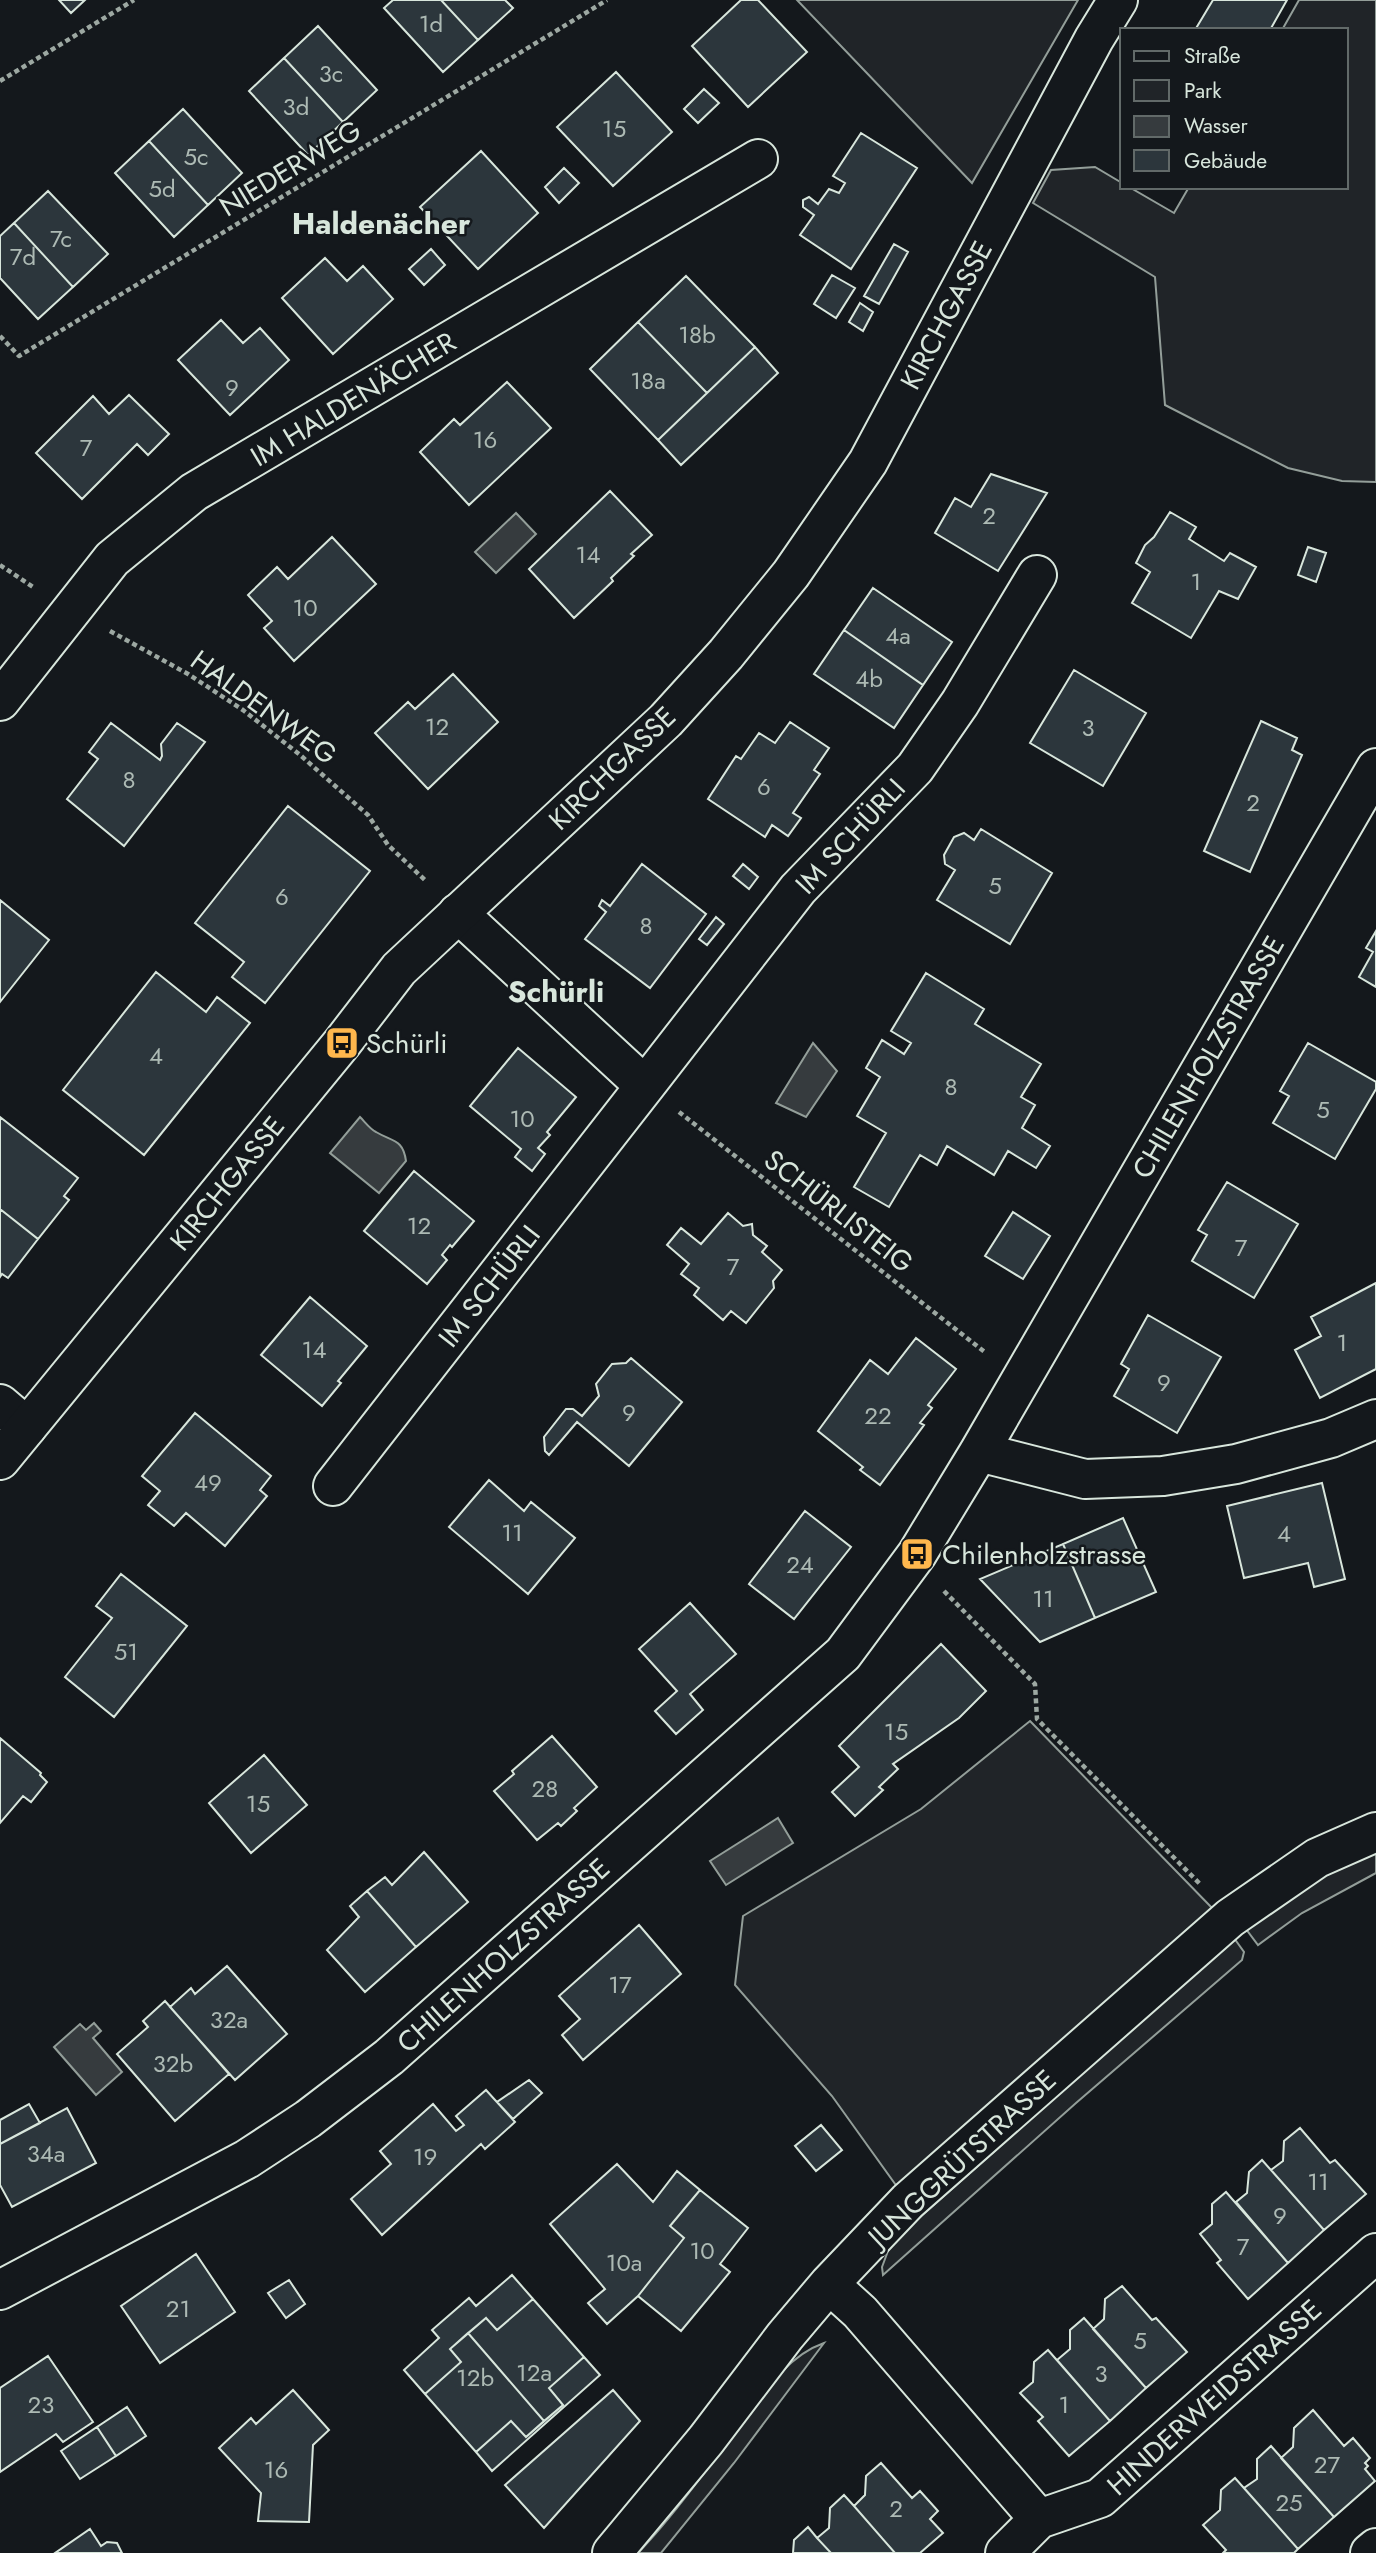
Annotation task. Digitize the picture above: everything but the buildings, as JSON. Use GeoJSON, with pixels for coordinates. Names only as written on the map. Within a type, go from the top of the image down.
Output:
{"type":"FeatureCollection","features":[{"type":"Feature","properties":{"kind":"street","name":"KIRCHGASSE"},"geometry":{"type":"LineString","coordinates":[[0,1460],[14,1415],[342,1043],[399,969],[666,720],[726,654],[791,574],[868,462],[1094,39],[1118,0]]}},
{"type":"Feature","properties":{"kind":"street","name":"IM HALDENÄCHER"},"geometry":{"type":"LineString","coordinates":[[0,701],[112,559],[194,492],[758,159]]}},
{"type":"Feature","properties":{"kind":"street","name":"IM SCHÜRLI"},"geometry":{"type":"LineString","coordinates":[[333,1486],[798,889],[915,768],[960,703],[1037,575]]}},
{"type":"Feature","properties":{"kind":"street","name":"CHILENHOLZSTRASSE"},"geometry":{"type":"LineString","coordinates":[[0,2290],[247,2159],[308,2119],[389,2057],[843,1654],[917,1554],[979,1452],[1376,768]]}},
{"type":"Feature","properties":{"kind":"street"},"geometry":{"type":"LineString","coordinates":[[458,913],[645,1086]]}},
{"type":"Feature","properties":{"kind":"street"},"geometry":{"type":"LineString","coordinates":[[979,1452],[1085,1479],[1163,1476],[1236,1464],[1331,1438],[1376,1419]]}},
{"type":"Feature","properties":{"kind":"street","name":"JUNGGRÜTSTRASSE"},"geometry":{"type":"LineString","coordinates":[[612,2553],[706,2440],[785,2336],[829,2284],[908,2202],[1230,1919],[1317,1858],[1376,1832]]}},
{"type":"Feature","properties":{"kind":"street","name":"HINDERWEIDSTRASSE"},"geometry":{"type":"LineString","coordinates":[[1005,2553],[1039,2519],[1100,2498],[1376,2253]]}},
{"type":"Feature","properties":{"kind":"street"},"geometry":{"type":"LineString","coordinates":[[829,2284],[860,2312],[1039,2519]]}},
{"type":"Feature","properties":{"kind":"street"},"geometry":{"type":"LineString","coordinates":[[1370,2553],[1376,2548]]}},
{"type":"Feature","properties":{"kind":"path"},"geometry":{"type":"LineString","coordinates":[[0,81],[134,0]]}},
{"type":"Feature","properties":{"kind":"path","name":"NIEDERWEG"},"geometry":{"type":"LineString","coordinates":[[0,336],[19,356],[607,0]]}},
{"type":"Feature","properties":{"kind":"path","name":"HALDENWEG"},"geometry":{"type":"LineString","coordinates":[[0,565],[72,613],[188,674],[243,710],[299,754],[368,816],[388,845],[431,887]]}},
{"type":"Feature","properties":{"kind":"path","name":"SCHÜRLISTEIG"},"geometry":{"type":"LineString","coordinates":[[645,1086],[996,1361]]}},
{"type":"Feature","properties":{"kind":"path"},"geometry":{"type":"LineString","coordinates":[[959,1606],[1035,1684],[1037,1719],[1203,1886]]}},
{"type":"Feature","properties":{"kind":"green space"},"geometry":{"type":"Polygon","coordinates":[[[797,0],[1078,0],[972,183],[797,0]]]}},
{"type":"Feature","properties":{"kind":"green space"},"geometry":{"type":"Polygon","coordinates":[[[1299,0],[1376,0],[1376,482],[1342,481],[1288,468],[1165,405],[1155,277],[1033,203],[1051,170],[1095,167],[1120,182],[1120,189],[1132,189],[1174,213],[1188,189],[1348,189],[1348,28],[1283,28],[1299,0]]]}},
{"type":"Feature","properties":{"kind":"green space"},"geometry":{"type":"Polygon","coordinates":[[[1030,1721],[1215,1911],[898,2188],[832,2096],[735,1985],[743,1916],[921,1809],[1030,1721]]]}},
{"type":"Feature","properties":{"kind":"green space"},"geometry":{"type":"Polygon","coordinates":[[[1376,1850],[1376,1873],[1302,1913],[1258,1945],[1246,1929],[1317,1880],[1376,1850]]]}},
{"type":"Feature","properties":{"kind":"green space"},"geometry":{"type":"Polygon","coordinates":[[[1234,1938],[1244,1952],[1242,1960],[883,2275],[882,2267],[891,2243],[1234,1938]]]}},
{"type":"Feature","properties":{"kind":"green space"},"geometry":{"type":"Polygon","coordinates":[[[824,2343],[734,2463],[661,2553],[638,2553],[689,2493],[774,2380],[797,2358],[824,2343]]]}},
{"type":"Feature","properties":{"kind":"water"},"geometry":{"type":"Polygon","coordinates":[[[516,513],[536,534],[496,573],[475,552],[516,513]]]}},
{"type":"Feature","properties":{"kind":"water"},"geometry":{"type":"Polygon","coordinates":[[[813,1043],[837,1071],[806,1117],[776,1103],[813,1043]]]}},
{"type":"Feature","properties":{"kind":"water"},"geometry":{"type":"Polygon","coordinates":[[[360,1117],[374,1131],[400,1145],[405,1154],[406,1161],[379,1193],[330,1153],[360,1117]]]}},
{"type":"Feature","properties":{"kind":"water"},"geometry":{"type":"Polygon","coordinates":[[[778,1818],[793,1843],[726,1885],[710,1861],[778,1818]]]}},
{"type":"Feature","properties":{"kind":"water"},"geometry":{"type":"Polygon","coordinates":[[[94,2023],[101,2031],[93,2038],[122,2072],[96,2095],[54,2047],[80,2024],[86,2030],[94,2023]]]}},
{"type":"Feature","properties":{"kind":"place","name":"Schürli"},"geometry":{"type":"Point","coordinates":[342,1043]}},
{"type":"Feature","properties":{"kind":"place","name":"Chilenholzstrasse"},"geometry":{"type":"Point","coordinates":[917,1554]}},
{"type":"Feature","properties":{"kind":"district","name":"Haldenächer"},"geometry":{"type":"Point","coordinates":[381,224]}},
{"type":"Feature","properties":{"kind":"district","name":"Schürli"},"geometry":{"type":"Point","coordinates":[556,992]}}]}
